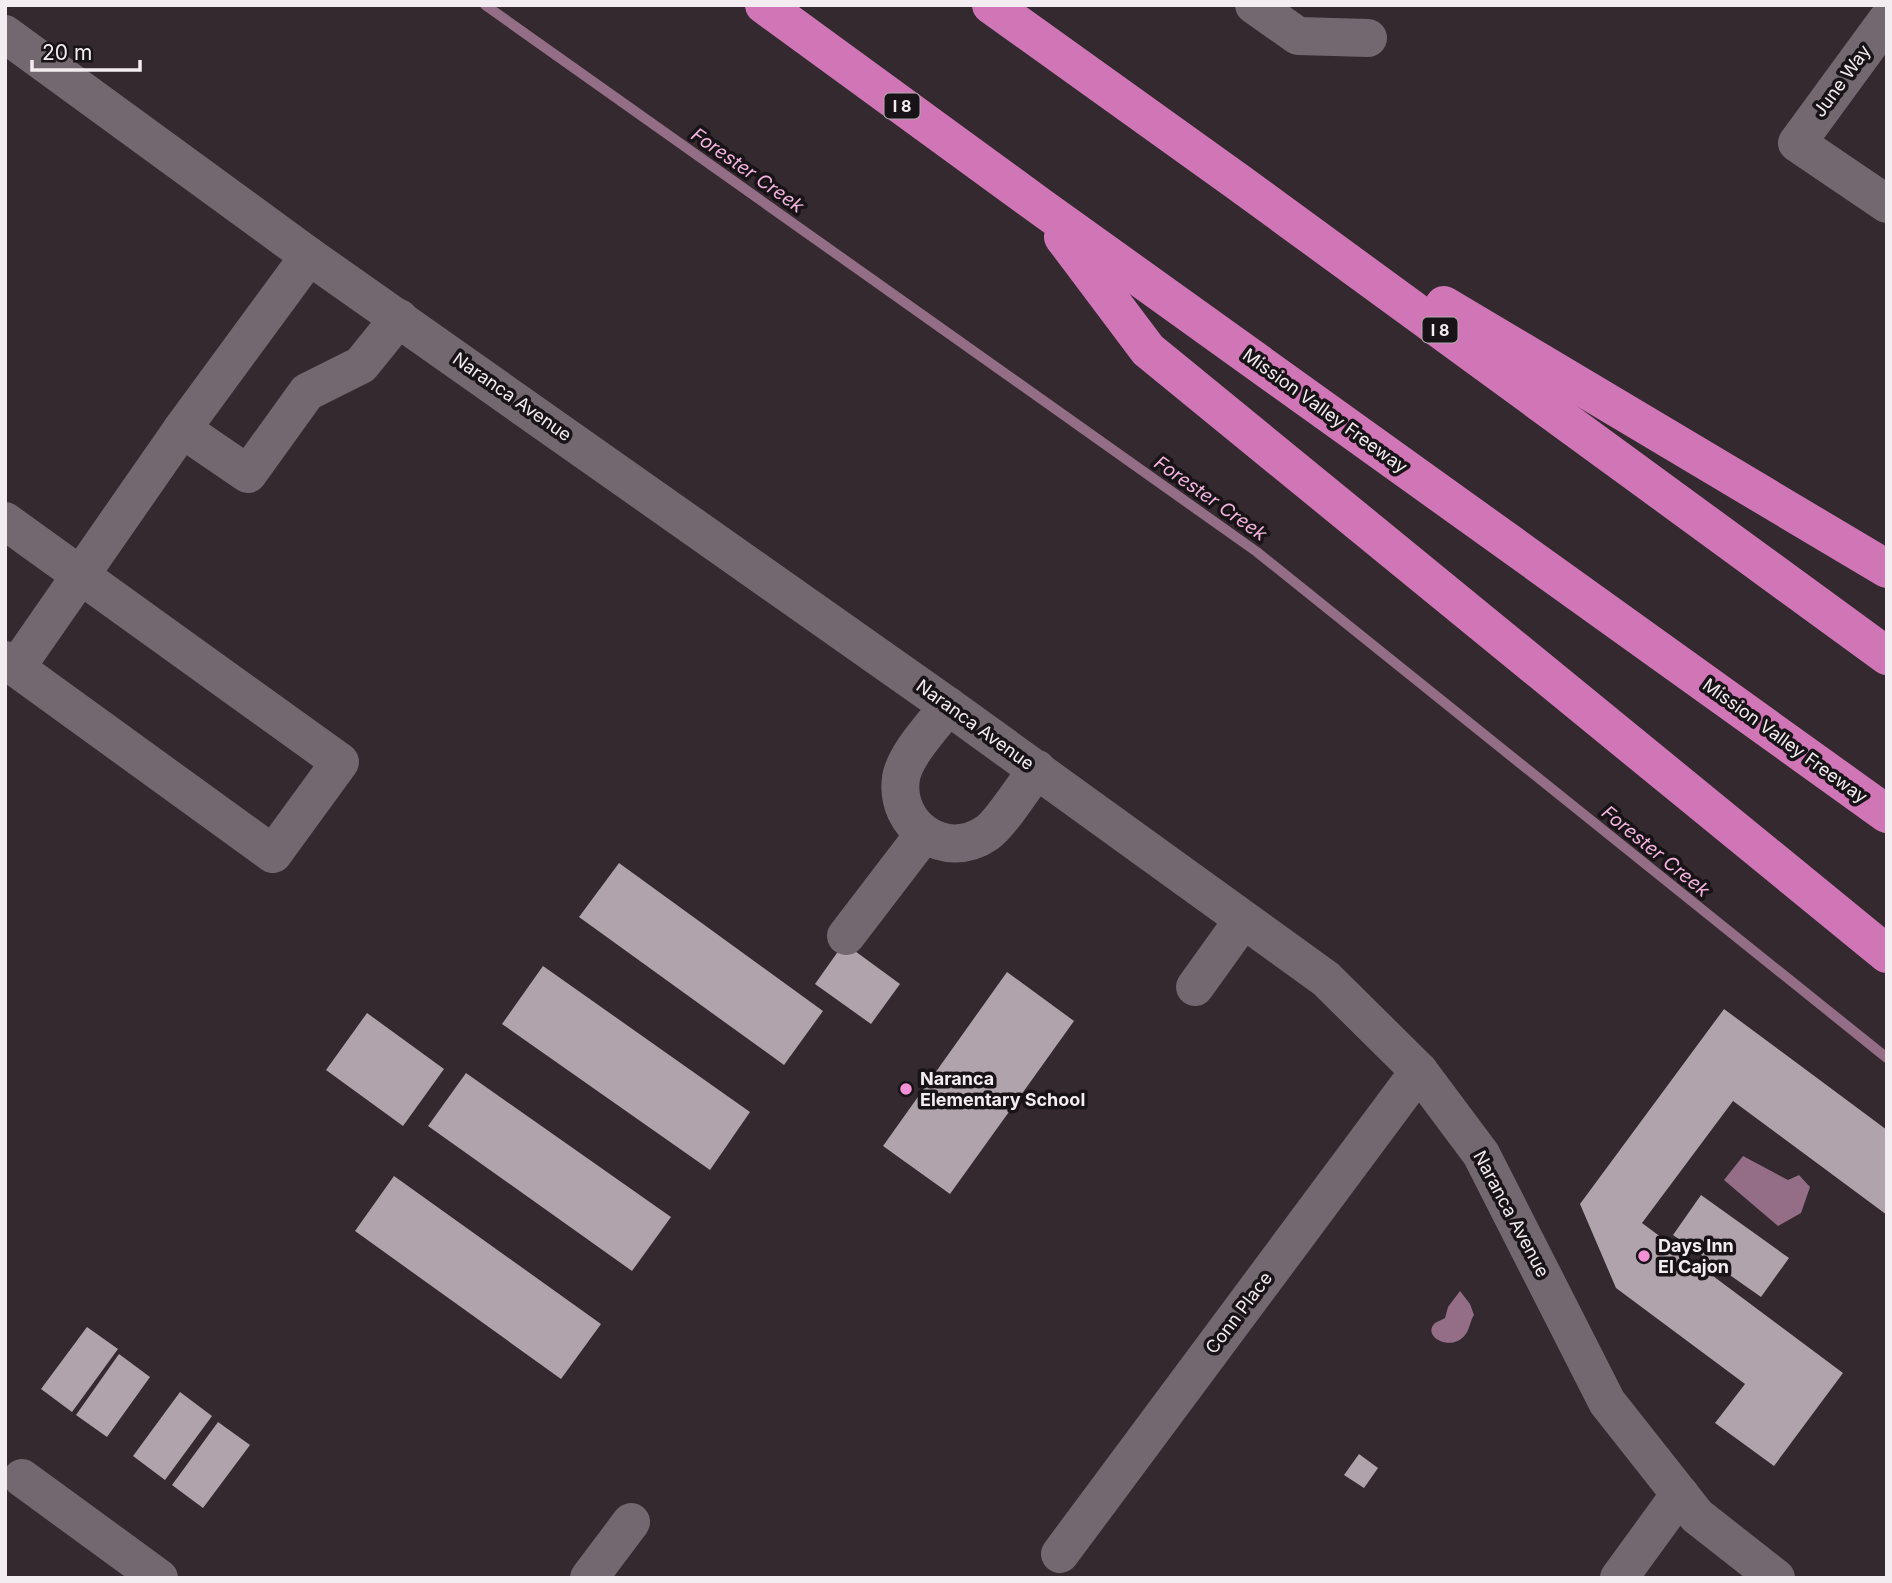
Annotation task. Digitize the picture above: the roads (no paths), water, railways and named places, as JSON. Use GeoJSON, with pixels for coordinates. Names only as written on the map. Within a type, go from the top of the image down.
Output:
{"type":"FeatureCollection","features":[{"type":"Feature","properties":{"kind":"highway","name":"Mission Valley Freeway"},"geometry":{"type":"LineString","coordinates":[[764,5],[1887,814]]}},
{"type":"Feature","properties":{"kind":"highway","name":"I 8"},"geometry":{"type":"LineString","coordinates":[[991,5],[1887,656]]}},
{"type":"Feature","properties":{"kind":"highway"},"geometry":{"type":"LineString","coordinates":[[1238,182],[1887,569]]}},
{"type":"Feature","properties":{"kind":"highway"},"geometry":{"type":"LineString","coordinates":[[1041,207],[1148,350],[1887,954]]}},
{"type":"Feature","properties":{"kind":"street"},"geometry":{"type":"LineString","coordinates":[[1254,5],[1297,36],[1368,38]]}},
{"type":"Feature","properties":{"kind":"street","name":"June Way"},"geometry":{"type":"LineString","coordinates":[[1887,20],[1797,143],[1887,204]]}},
{"type":"Feature","properties":{"kind":"street","name":"Naranca Avenue"},"geometry":{"type":"LineString","coordinates":[[7,39],[309,256],[1037,769],[1326,979],[1419,1071],[1481,1154],[1608,1402],[1698,1516],[1776,1578]]}},
{"type":"Feature","properties":{"kind":"street"},"geometry":{"type":"LineString","coordinates":[[5,521],[80,575],[340,762],[273,854],[11,664],[80,575],[309,256]]}},
{"type":"Feature","properties":{"kind":"street"},"geometry":{"type":"LineString","coordinates":[[183,429],[248,474],[307,392],[361,365],[399,318]]}},
{"type":"Feature","properties":{"kind":"street"},"geometry":{"type":"LineString","coordinates":[[948,706],[914,750],[901,780],[904,808],[924,834],[950,844],[967,842],[984,835],[991,830],[1037,769]]}},
{"type":"Feature","properties":{"kind":"street"},"geometry":{"type":"LineString","coordinates":[[846,936],[924,834]]}},
{"type":"Feature","properties":{"kind":"street"},"geometry":{"type":"LineString","coordinates":[[1195,987],[1243,920]]}},
{"type":"Feature","properties":{"kind":"street","name":"Conn Place"},"geometry":{"type":"LineString","coordinates":[[1060,1554],[1419,1071]]}},
{"type":"Feature","properties":{"kind":"street"},"geometry":{"type":"LineString","coordinates":[[22,1478],[159,1578]]}},
{"type":"Feature","properties":{"kind":"street"},"geometry":{"type":"LineString","coordinates":[[1619,1578],[1679,1494]]}},
{"type":"Feature","properties":{"kind":"street"},"geometry":{"type":"LineString","coordinates":[[589,1578],[631,1522]]}},
{"type":"Feature","properties":{"kind":"waterway","name":"Forester Creek"},"geometry":{"type":"LineString","coordinates":[[485,5],[1257,552],[1887,1058]]}},
{"type":"Feature","properties":{"kind":"place","name":"Naranca Elementary School"},"geometry":{"type":"Point","coordinates":[906,1089]}},
{"type":"Feature","properties":{"kind":"place","name":"Days Inn El Cajon"},"geometry":{"type":"Point","coordinates":[1644,1256]}}]}
